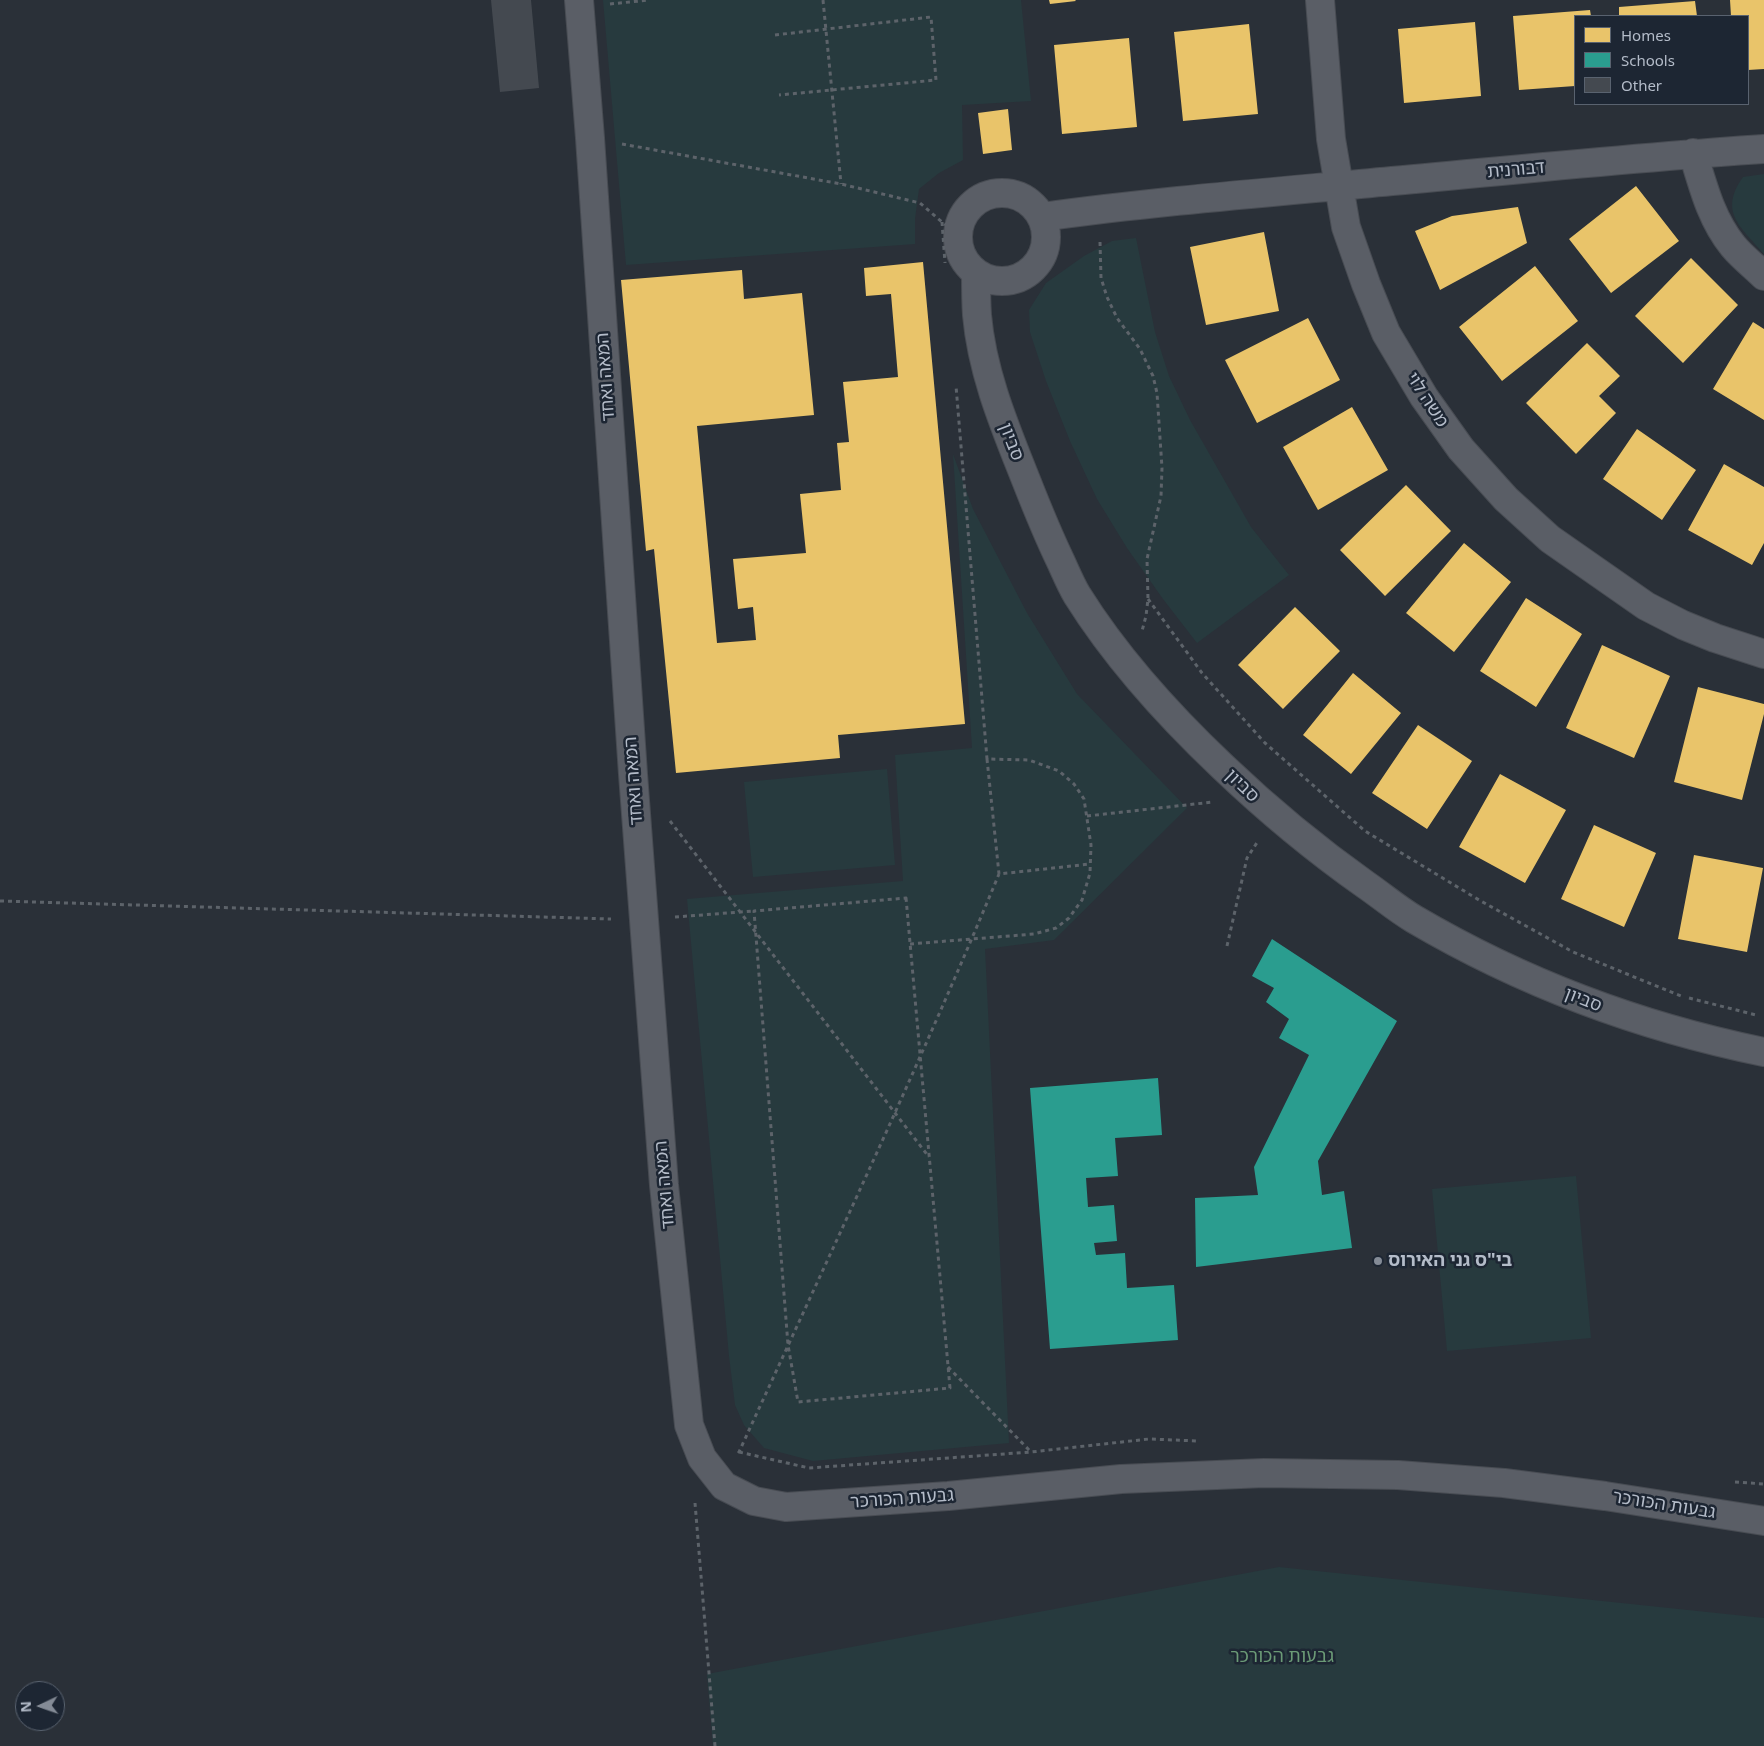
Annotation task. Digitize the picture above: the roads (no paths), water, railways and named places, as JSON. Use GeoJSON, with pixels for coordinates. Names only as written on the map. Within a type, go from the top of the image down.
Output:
{"type":"FeatureCollection","features":[{"type":"Feature","properties":{"kind":"street","name":"משה לוי"},"geometry":{"type":"LineString","coordinates":[[1320,0],[1331,139],[1346,227],[1386,333],[1429,405],[1461,449],[1506,499],[1550,539],[1646,606],[1691,629],[1761,652]]}},
{"type":"Feature","properties":{"kind":"street","name":"המאה ואחד"},"geometry":{"type":"LineString","coordinates":[[579,4],[664,1185],[689,1425],[702,1458],[724,1486],[754,1501],[786,1507]]}},
{"type":"Feature","properties":{"kind":"street","name":"דבורנית"},"geometry":{"type":"LineString","coordinates":[[1338,186],[1693,153],[1764,149]]}},
{"type":"Feature","properties":{"kind":"street"},"geometry":{"type":"LineString","coordinates":[[1693,153],[1713,214],[1733,246],[1764,276]]}},
{"type":"Feature","properties":{"kind":"street"},"geometry":{"type":"LineString","coordinates":[[1042,217],[1101,209],[1338,186]]}},
{"type":"Feature","properties":{"kind":"street"},"geometry":{"type":"LineString","coordinates":[[1007,192],[1022,197],[1033,205],[1042,217],[1047,232],[1046,247],[1040,262],[1021,278],[1005,282],[990,280],[976,273],[965,262],[950,227],[962,217],[971,204],[991,193],[1007,192]]}},
{"type":"Feature","properties":{"kind":"street","name":"סביון"},"geometry":{"type":"LineString","coordinates":[[976,273],[977,315],[984,360],[1004,426],[1045,528],[1076,593],[1132,670],[1161,706],[1275,816],[1412,918],[1469,950],[1528,979],[1609,1010],[1735,1046],[1764,1052]]}},
{"type":"Feature","properties":{"kind":"street","name":"גבעות הכורכר"},"geometry":{"type":"LineString","coordinates":[[786,1507],[948,1496],[1121,1479],[1264,1473],[1398,1475],[1513,1484],[1764,1521]]}},
{"type":"Feature","properties":{"kind":"place","name":"בי\"ס גני האירוס"},"geometry":{"type":"Point","coordinates":[1378,1261]}}]}
